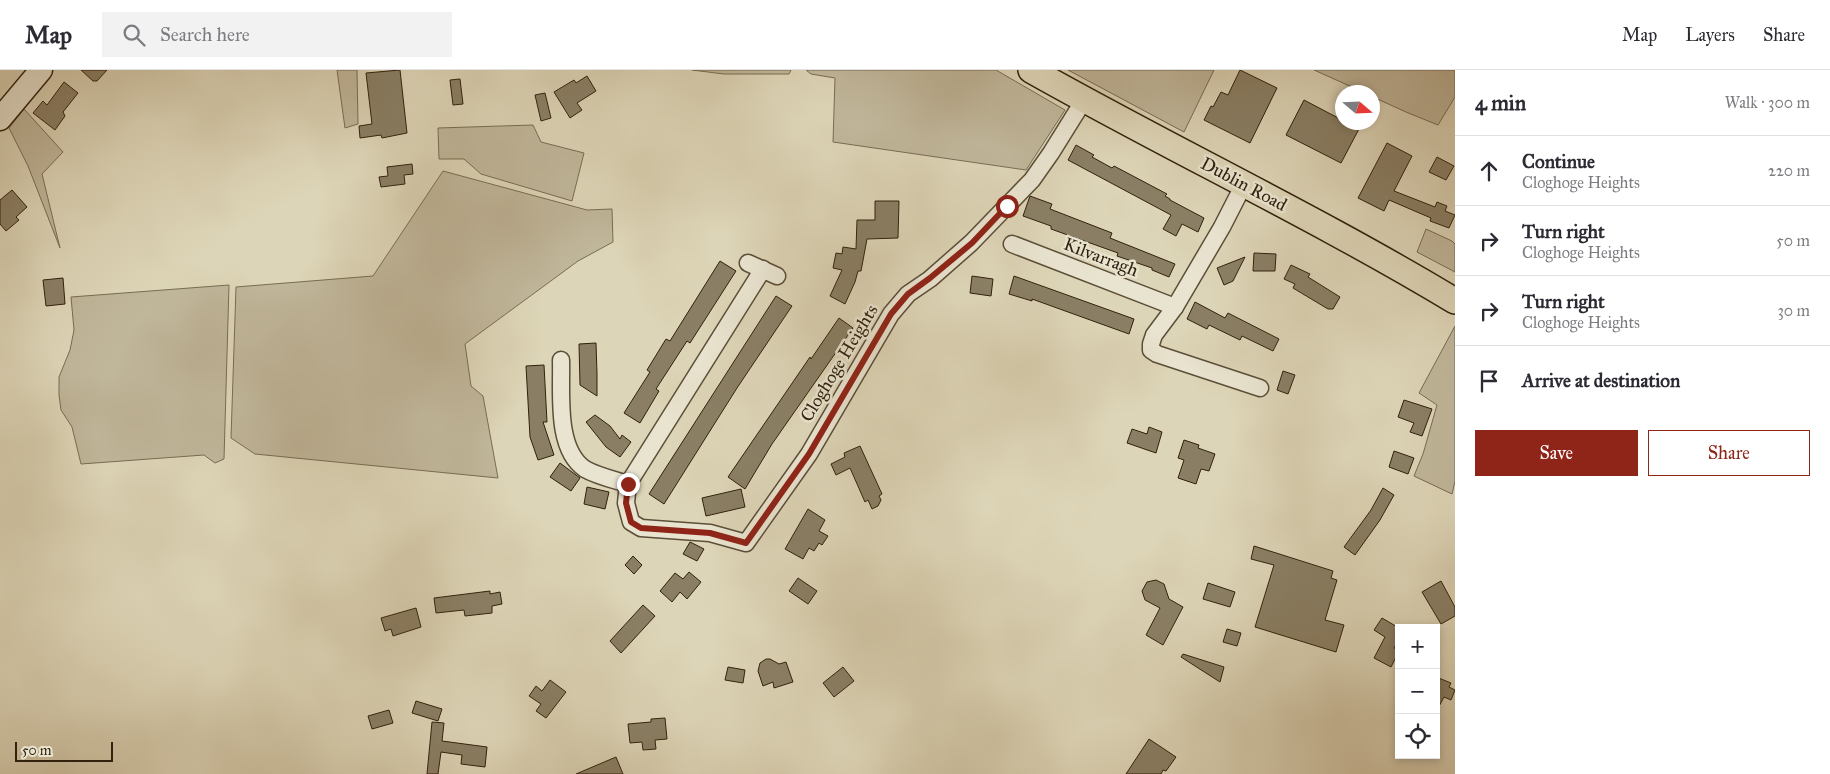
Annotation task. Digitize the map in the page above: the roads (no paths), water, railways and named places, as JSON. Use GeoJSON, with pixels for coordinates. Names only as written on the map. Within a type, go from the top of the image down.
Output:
{"type":"FeatureCollection","features":[{"type":"Feature","properties":{"kind":"main road","name":"Dublin Road"},"geometry":{"type":"LineString","coordinates":[[1031,70],[1084,100],[1395,264],[1455,300]]}},
{"type":"Feature","properties":{"kind":"street"},"geometry":{"type":"LineString","coordinates":[[0,119],[41,70]]}},
{"type":"Feature","properties":{"kind":"street","name":"Cloghoge Heights"},"geometry":{"type":"LineString","coordinates":[[628,484],[626,503],[631,522],[641,528],[710,533],[746,543],[809,454],[891,314],[908,294],[972,243],[1032,180],[1084,100]]}},
{"type":"Feature","properties":{"kind":"street"},"geometry":{"type":"LineString","coordinates":[[1244,184],[1222,227],[1175,307],[1154,335],[1150,344],[1151,350],[1260,388]]}},
{"type":"Feature","properties":{"kind":"street","name":"Kilvarragh"},"geometry":{"type":"LineString","coordinates":[[1012,244],[1175,307]]}},
{"type":"Feature","properties":{"kind":"street"},"geometry":{"type":"LineString","coordinates":[[561,360],[563,421],[567,446],[574,460],[586,469],[628,484],[763,269]]}}]}
